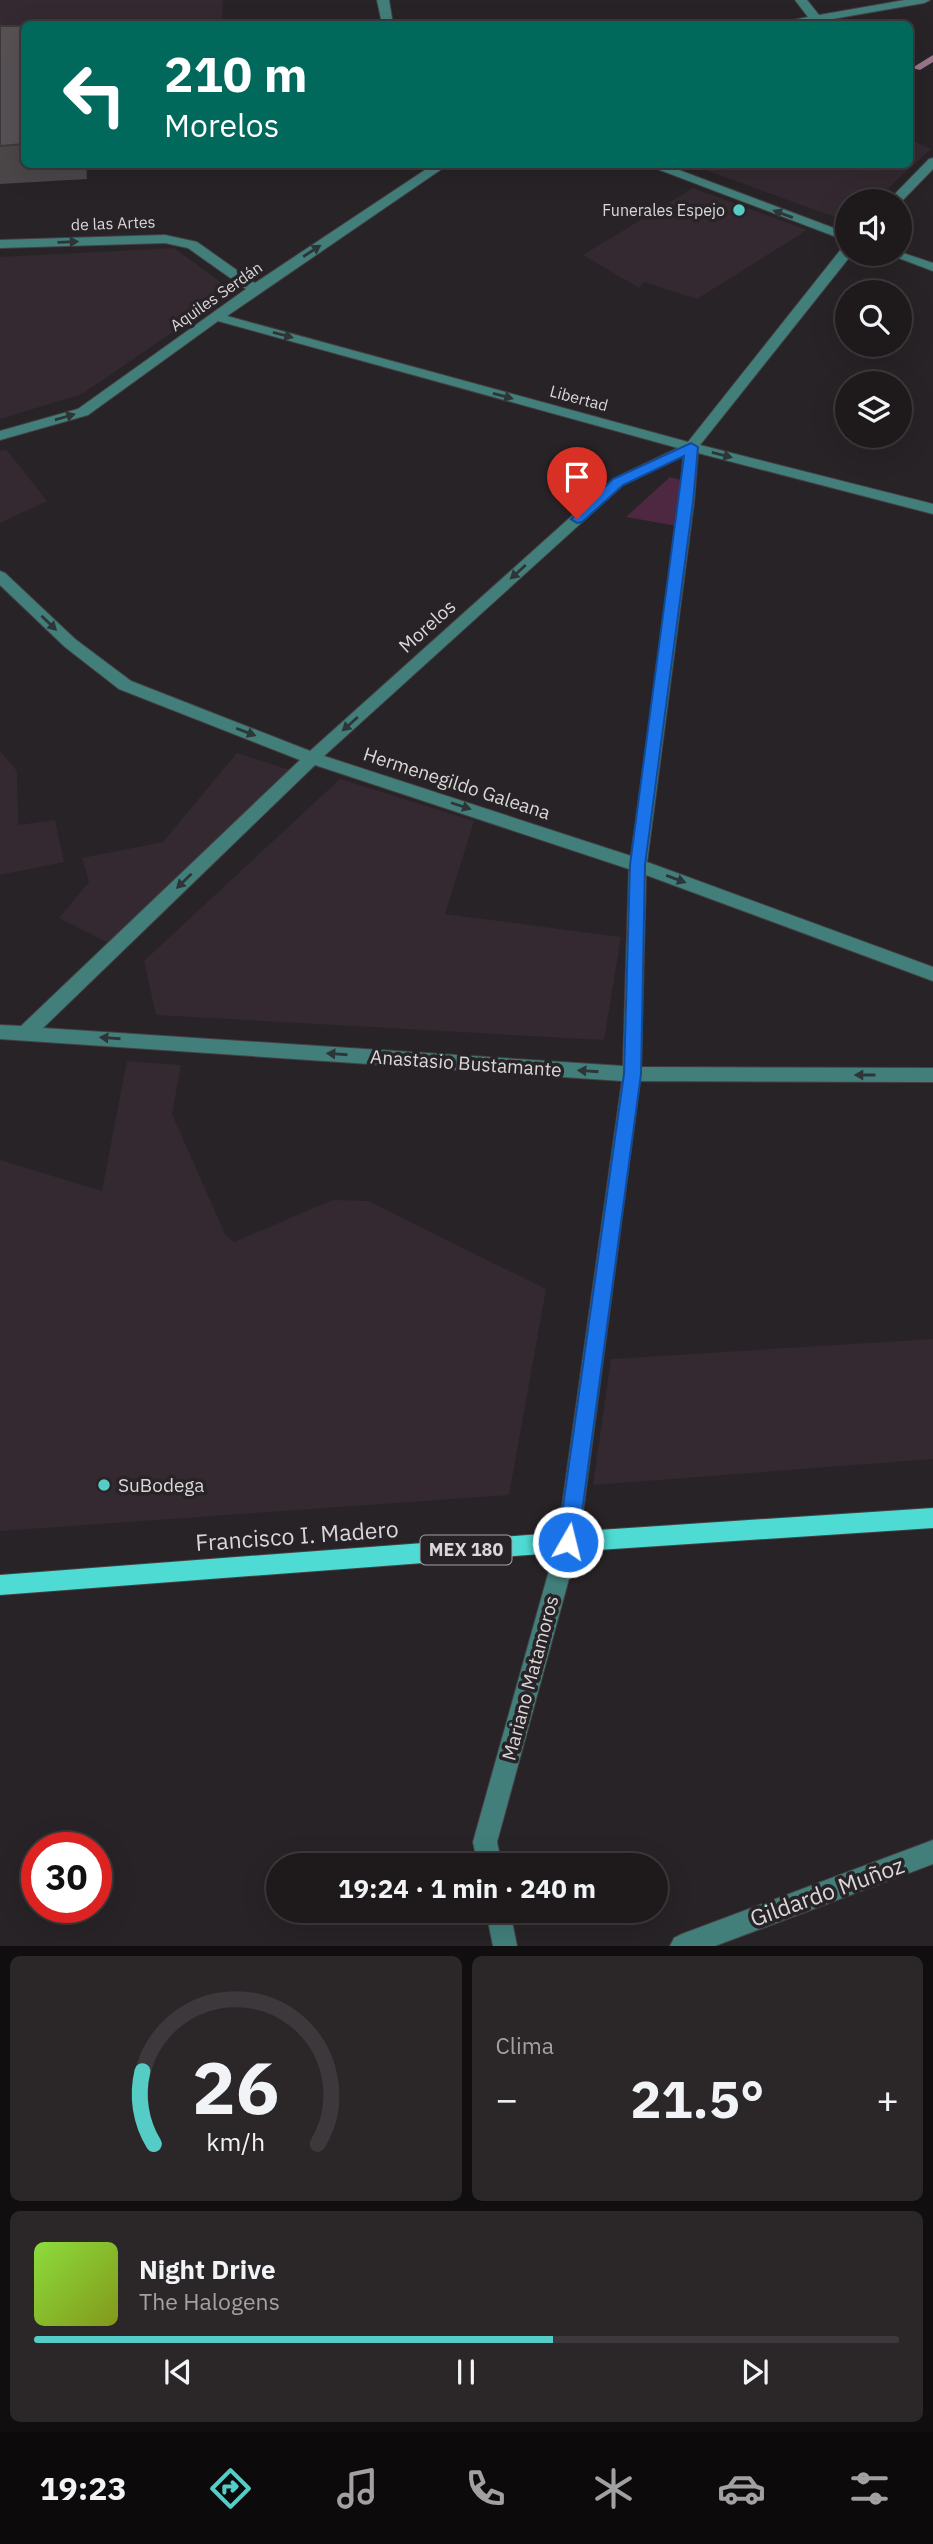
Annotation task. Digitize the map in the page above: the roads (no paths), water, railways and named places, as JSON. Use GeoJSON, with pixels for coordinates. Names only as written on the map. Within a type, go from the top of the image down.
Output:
{"type":"FeatureCollection","features":[{"type":"Feature","properties":{"kind":"main road","name":"Francisco I. Madero"},"geometry":{"type":"LineString","coordinates":[[0,1585],[568,1542],[933,1518]]}},
{"type":"Feature","properties":{"kind":"street"},"geometry":{"type":"LineString","coordinates":[[383,0],[387,21]]}},
{"type":"Feature","properties":{"kind":"street"},"geometry":{"type":"LineString","coordinates":[[801,0],[816,19]]}},
{"type":"Feature","properties":{"kind":"street"},"geometry":{"type":"LineString","coordinates":[[804,21],[924,0]]}},
{"type":"Feature","properties":{"kind":"street"},"geometry":{"type":"LineString","coordinates":[[906,189],[933,162]]}},
{"type":"Feature","properties":{"kind":"street","name":"Aquiles Serdán"},"geometry":{"type":"LineString","coordinates":[[0,436],[83,411],[255,289],[437,168]]}},
{"type":"Feature","properties":{"kind":"street"},"geometry":{"type":"LineString","coordinates":[[661,168],[835,233]]}},
{"type":"Feature","properties":{"kind":"street","name":"de las Artes"},"geometry":{"type":"LineString","coordinates":[[0,244],[165,239],[192,245],[255,289]]}},
{"type":"Feature","properties":{"kind":"street"},"geometry":{"type":"LineString","coordinates":[[912,260],[933,267]]}},
{"type":"Feature","properties":{"kind":"street","name":"Morelos"},"geometry":{"type":"LineString","coordinates":[[26,1033],[313,758],[618,482],[691,447],[835,266]]}},
{"type":"Feature","properties":{"kind":"street","name":"Libertad"},"geometry":{"type":"LineString","coordinates":[[217,317],[691,447],[933,509]]}},
{"type":"Feature","properties":{"kind":"street","name":"Mariano Matamoros"},"geometry":{"type":"LineString","coordinates":[[487,1853],[485,1842],[568,1542],[632,1074],[638,865],[687,502],[691,447]]}},
{"type":"Feature","properties":{"kind":"street","name":"Hermenegildo Galeana"},"geometry":{"type":"LineString","coordinates":[[0,576],[70,643],[125,685],[313,758],[638,865],[933,974]]}},
{"type":"Feature","properties":{"kind":"street","name":"Anastasio Bustamante"},"geometry":{"type":"LineString","coordinates":[[0,1032],[632,1074],[933,1075]]}},
{"type":"Feature","properties":{"kind":"street","name":"Gildardo Muñoz"},"geometry":{"type":"LineString","coordinates":[[682,1945],[933,1852]]}},
{"type":"Feature","properties":{"kind":"street"},"geometry":{"type":"LineString","coordinates":[[500,1923],[505,1945]]}},
{"type":"Feature","properties":{"kind":"waterway"},"geometry":{"type":"LineString","coordinates":[[917,68],[933,58]]}},
{"type":"Feature","properties":{"kind":"place","name":"Funerales Espejo"},"geometry":{"type":"Point","coordinates":[739,210]}},
{"type":"Feature","properties":{"kind":"place","name":"SuBodega"},"geometry":{"type":"Point","coordinates":[104,1485]}}]}
